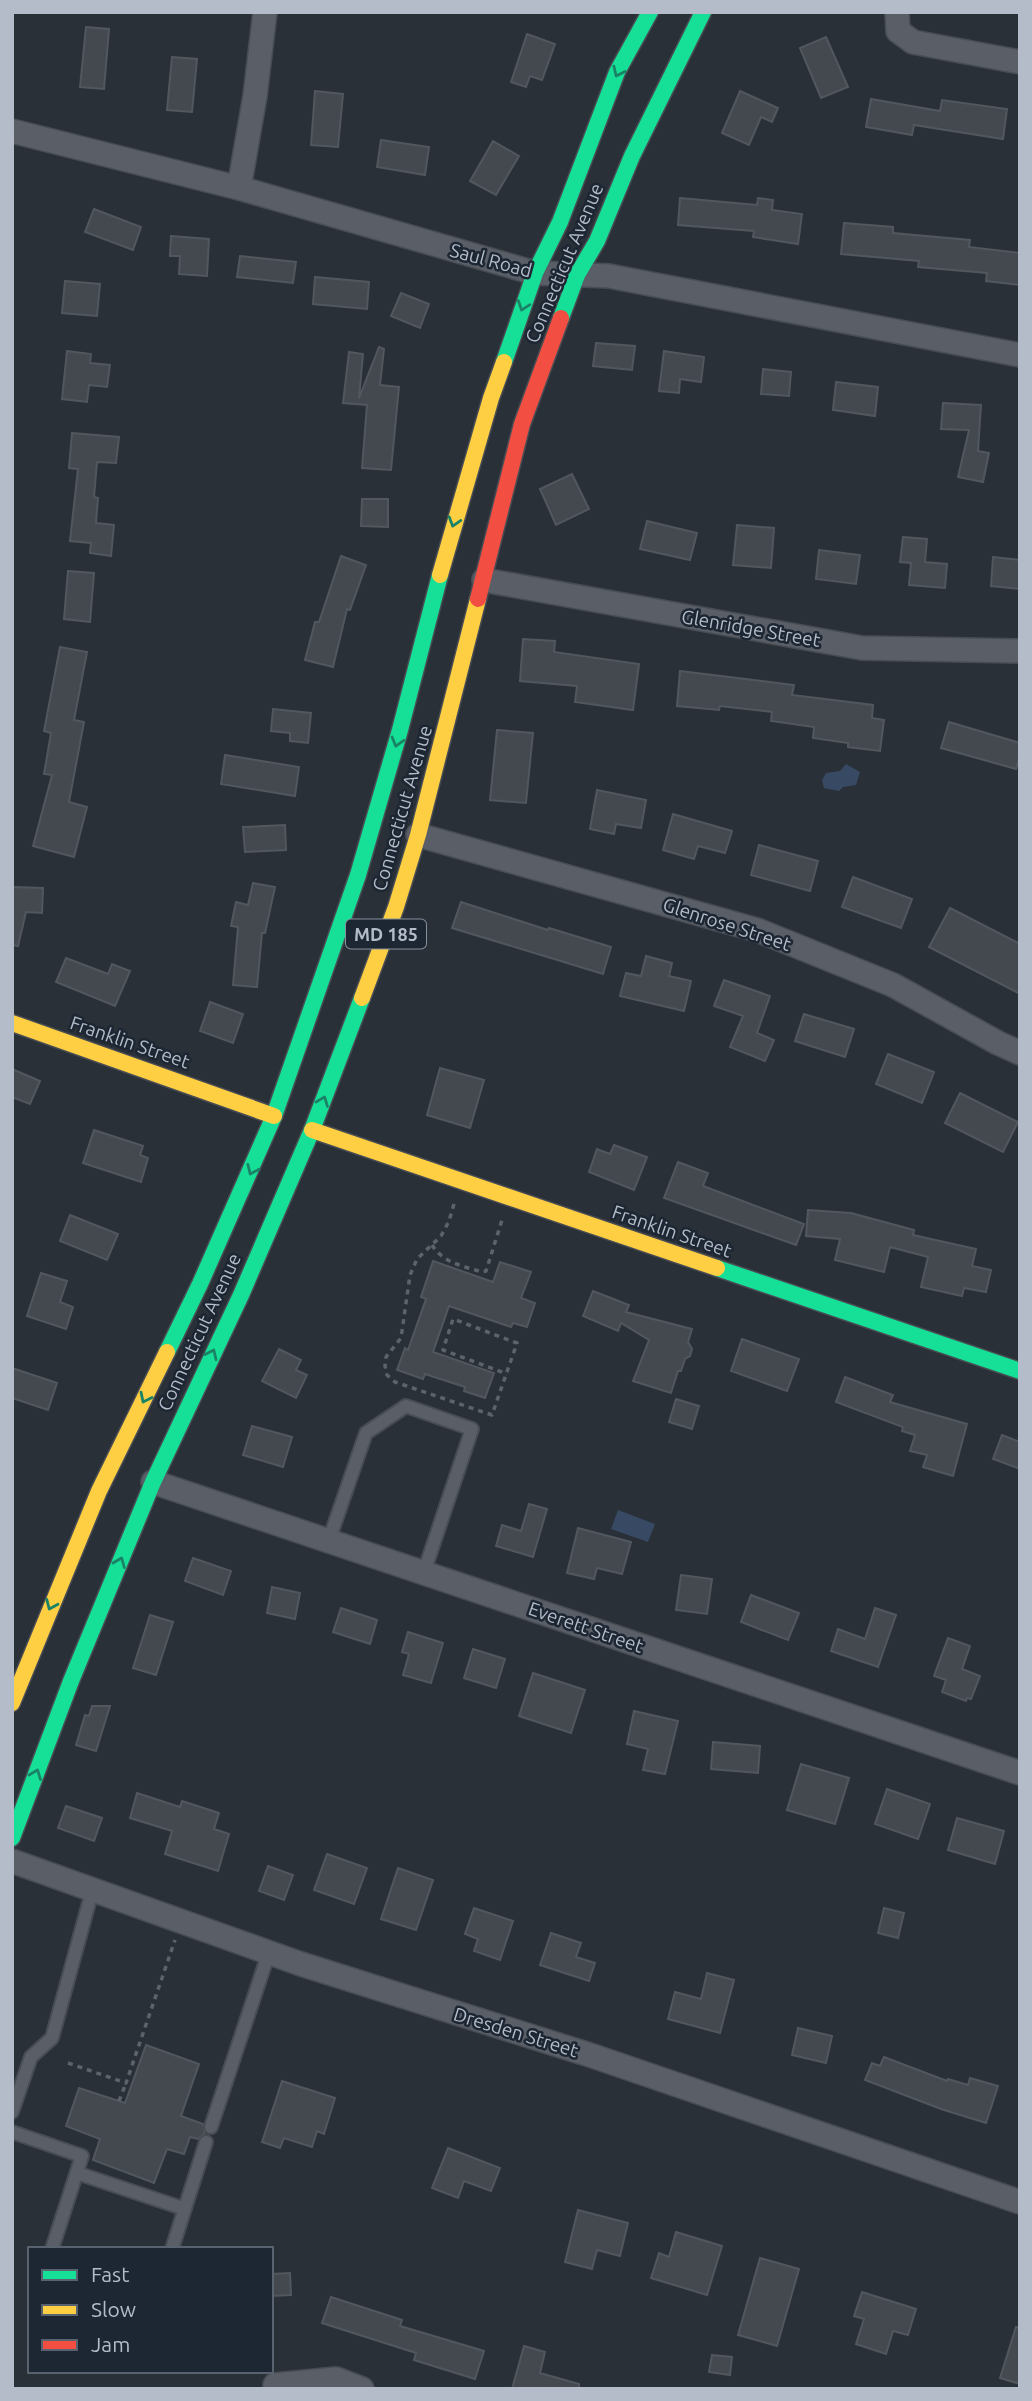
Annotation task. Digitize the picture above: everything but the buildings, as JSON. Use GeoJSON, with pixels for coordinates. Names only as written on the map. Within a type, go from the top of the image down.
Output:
{"type":"FeatureCollection","features":[{"type":"Feature","properties":{"kind":"main road","name":"Connecticut Avenue"},"geometry":{"type":"LineString","coordinates":[[12,1703],[21,1655],[279,1120],[378,808],[448,542],[487,411],[535,273],[560,222],[617,72],[650,12]]}},
{"type":"Feature","properties":{"kind":"main road","name":"Connecticut Avenue"},"geometry":{"type":"LineString","coordinates":[[12,1838],[71,1681],[153,1482],[312,1130],[396,907],[418,835],[522,425],[578,275],[597,241],[632,156],[703,12]]}},
{"type":"Feature","properties":{"kind":"main road"},"geometry":{"type":"LineString","coordinates":[[324,976],[330,1000]]}},
{"type":"Feature","properties":{"kind":"main road","name":"Franklin Street"},"geometry":{"type":"LineString","coordinates":[[12,1023],[279,1120]]}},
{"type":"Feature","properties":{"kind":"main road"},"geometry":{"type":"LineString","coordinates":[[303,1109],[304,1123],[312,1130]]}},
{"type":"Feature","properties":{"kind":"main road","name":"Franklin Street"},"geometry":{"type":"LineString","coordinates":[[312,1130],[1020,1371]]}},
{"type":"Feature","properties":{"kind":"main road"},"geometry":{"type":"LineString","coordinates":[[266,1236],[263,1215],[288,1147]]}},
{"type":"Feature","properties":{"kind":"street"},"geometry":{"type":"LineString","coordinates":[[239,188],[253,109],[265,12]]}},
{"type":"Feature","properties":{"kind":"street"},"geometry":{"type":"LineString","coordinates":[[897,12],[898,31],[913,42],[1020,62]]}},
{"type":"Feature","properties":{"kind":"street","name":"Saul Road"},"geometry":{"type":"LineString","coordinates":[[12,131],[239,188],[535,273],[609,276],[1020,355]]}},
{"type":"Feature","properties":{"kind":"street","name":"Glenridge Street"},"geometry":{"type":"LineString","coordinates":[[484,580],[862,648],[1020,651]]}},
{"type":"Feature","properties":{"kind":"street","name":"Glenrose Street"},"geometry":{"type":"LineString","coordinates":[[418,835],[757,930],[893,985],[1020,1053]]}},
{"type":"Feature","properties":{"kind":"street","name":"Everett Street"},"geometry":{"type":"LineString","coordinates":[[153,1482],[1020,1773]]}},
{"type":"Feature","properties":{"kind":"street","name":"Dresden Street"},"geometry":{"type":"LineString","coordinates":[[12,1861],[268,1952],[590,2055],[1020,2202]]}},
{"type":"Feature","properties":{"kind":"street"},"geometry":{"type":"LineString","coordinates":[[275,2385],[336,2379],[362,2389]]}},
{"type":"Feature","properties":{"kind":"lane"},"geometry":{"type":"LineString","coordinates":[[329,1540],[366,1433],[406,1406],[472,1429],[424,1572]]}},
{"type":"Feature","properties":{"kind":"lane"},"geometry":{"type":"LineString","coordinates":[[12,2112],[31,2057],[52,2038],[93,1888]]}},
{"type":"Feature","properties":{"kind":"lane"},"geometry":{"type":"LineString","coordinates":[[211,2127],[268,1952]]}},
{"type":"Feature","properties":{"kind":"lane"},"geometry":{"type":"LineString","coordinates":[[12,2132],[82,2155],[53,2247]]}},
{"type":"Feature","properties":{"kind":"lane"},"geometry":{"type":"LineString","coordinates":[[173,2247],[206,2142]]}},
{"type":"Feature","properties":{"kind":"lane"},"geometry":{"type":"LineString","coordinates":[[77,2173],[185,2209]]}},
{"type":"Feature","properties":{"kind":"path"},"geometry":{"type":"LineString","coordinates":[[461,1182],[449,1221],[441,1236],[417,1259],[410,1275],[401,1338],[386,1357],[387,1375],[395,1382],[492,1415],[507,1374],[517,1343],[453,1319],[443,1350],[507,1374]]}},
{"type":"Feature","properties":{"kind":"path"},"geometry":{"type":"LineString","coordinates":[[432,1245],[438,1256],[445,1260],[486,1271],[509,1198]]}},
{"type":"Feature","properties":{"kind":"path"},"geometry":{"type":"LineString","coordinates":[[119,2101],[176,1938]]}},
{"type":"Feature","properties":{"kind":"path"},"geometry":{"type":"LineString","coordinates":[[68,2063],[126,2083]]}},
{"type":"Feature","properties":{"kind":"water"},"geometry":{"type":"Polygon","coordinates":[[[846,764],[860,772],[856,785],[843,787],[839,791],[824,788],[822,780],[826,773],[840,771],[846,764]]]}},
{"type":"Feature","properties":{"kind":"water"},"geometry":{"type":"Polygon","coordinates":[[[618,1510],[655,1524],[648,1542],[611,1529],[618,1510]]]}},
{"type":"Feature","properties":{"kind":"traffic: fast"},"geometry":{"type":"LineString","coordinates":[[504,362],[535,273],[560,222],[617,72],[650,12]]}},
{"type":"Feature","properties":{"kind":"traffic: fast"},"geometry":{"type":"LineString","coordinates":[[561,318],[577,275],[597,241],[632,156],[703,12]]}},
{"type":"Feature","properties":{"kind":"traffic: fast"},"geometry":{"type":"LineString","coordinates":[[167,1352],[274,1116],[358,875],[400,730],[440,575]]}},
{"type":"Feature","properties":{"kind":"traffic: fast"},"geometry":{"type":"LineString","coordinates":[[12,1838],[71,1681],[153,1482],[241,1295],[312,1130],[362,998]]}},
{"type":"Feature","properties":{"kind":"traffic: fast"},"geometry":{"type":"LineString","coordinates":[[717,1268],[1020,1371]]}},
{"type":"Feature","properties":{"kind":"traffic: slow"},"geometry":{"type":"LineString","coordinates":[[440,575],[504,362]]}},
{"type":"Feature","properties":{"kind":"traffic: slow"},"geometry":{"type":"LineString","coordinates":[[362,998],[396,907],[418,835],[478,599]]}},
{"type":"Feature","properties":{"kind":"traffic: slow"},"geometry":{"type":"LineString","coordinates":[[12,1023],[274,1116]]}},
{"type":"Feature","properties":{"kind":"traffic: slow"},"geometry":{"type":"LineString","coordinates":[[312,1130],[717,1268]]}},
{"type":"Feature","properties":{"kind":"traffic: slow"},"geometry":{"type":"LineString","coordinates":[[12,1703],[99,1491],[167,1352]]}},
{"type":"Feature","properties":{"kind":"traffic: jam"},"geometry":{"type":"LineString","coordinates":[[478,599],[522,424],[561,318]]}}]}
